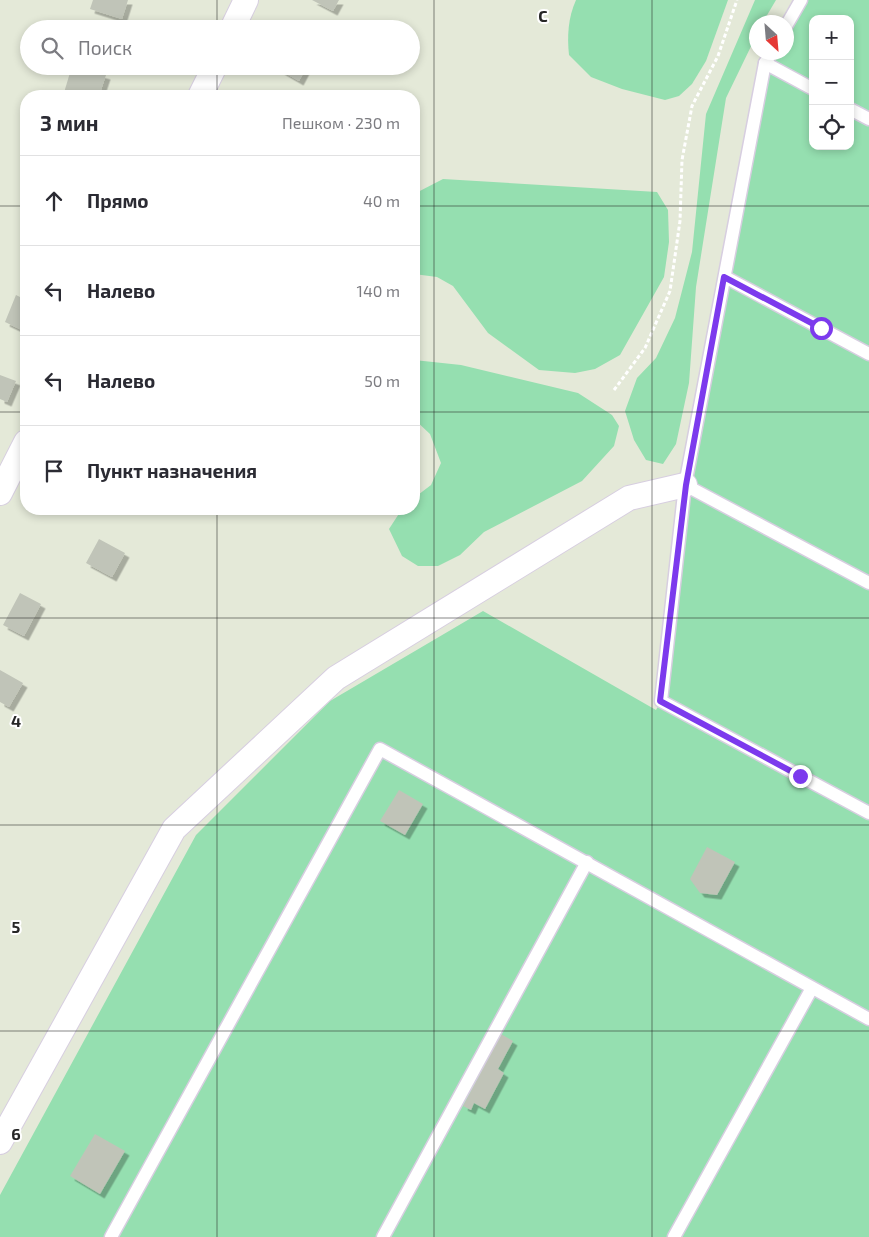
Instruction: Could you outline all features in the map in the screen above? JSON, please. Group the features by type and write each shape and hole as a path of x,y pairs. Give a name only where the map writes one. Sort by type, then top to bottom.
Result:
{"street":[{"path":"236,20 246,0"},
{"path":"203,90 210,75"},
{"path":"0,493 20,454"},
{"path":"0,1142 174,829 336,678 629,498 686,485"}],"lane":[{"path":"792,15 801,0"},
{"path":"768,60 724,277 686,485 660,701 869,813"},
{"path":"771,60 809,86"},
{"path":"854,111 869,120"},
{"path":"724,277 869,354"},
{"path":"686,485 869,582"},
{"path":"111,1237 380,749 587,862 869,1020"},
{"path":"383,1237 587,862"},
{"path":"674,1237 812,988"}],"path":[{"path":"614,390 645,348 670,291 680,221 682,160 692,106 718,56 737,0"}],"green space":[{"path":"576,0 728,0 706,61 692,84 679,96 665,100 622,89 591,77 569,55 569,27"},
{"path":"755,0 776,0 767,15 749,15 749,50 726,98 696,287 689,383 676,444 663,464 646,460 634,440 625,411 637,378 656,358 675,318 692,252 706,114"},
{"path":"801,0 869,0 869,1237 0,1237 0,1195 196,835 330,701 483,611 656,710 661,701 685,485 771,60 794,60 793,15"},
{"path":"443,179 657,192 668,210 669,242 664,277 620,355 595,369 575,373 539,370 488,333 453,286 437,277 420,275 420,191"},
{"path":"420,361 461,365 578,393 612,415 619,426 614,446 582,481 484,532 460,555 438,566 418,566 402,556 389,529 398,515 420,515 420,493 431,485 441,463 430,434 420,425"}],"building":[{"path":"93,0 128,0 122,19 90,9"},
{"path":"312,0 339,0 333,11"},
{"path":"69,75 106,75 101,90 65,90"},
{"path":"289,75 302,75 299,81"},
{"path":"16,295 20,297 20,329 5,322"},
{"path":"0,375 16,381 7,402 0,399"},
{"path":"99,539 125,553 112,577 86,563"},
{"path":"20,593 41,604 24,636 3,625"},
{"path":"0,670 23,683 9,707 0,702"},
{"path":"399,790 423,804 405,835 380,821"},
{"path":"707,847 735,862 717,895 700,893 690,879"},
{"path":"501,1034 513,1041 498,1069 504,1073 485,1109 474,1103 471,1110 463,1106"},
{"path":"95,1134 125,1151 100,1194 70,1176"}],"route":[{"path":"800,776 660,701 686,485 724,277 821,328"}]}
